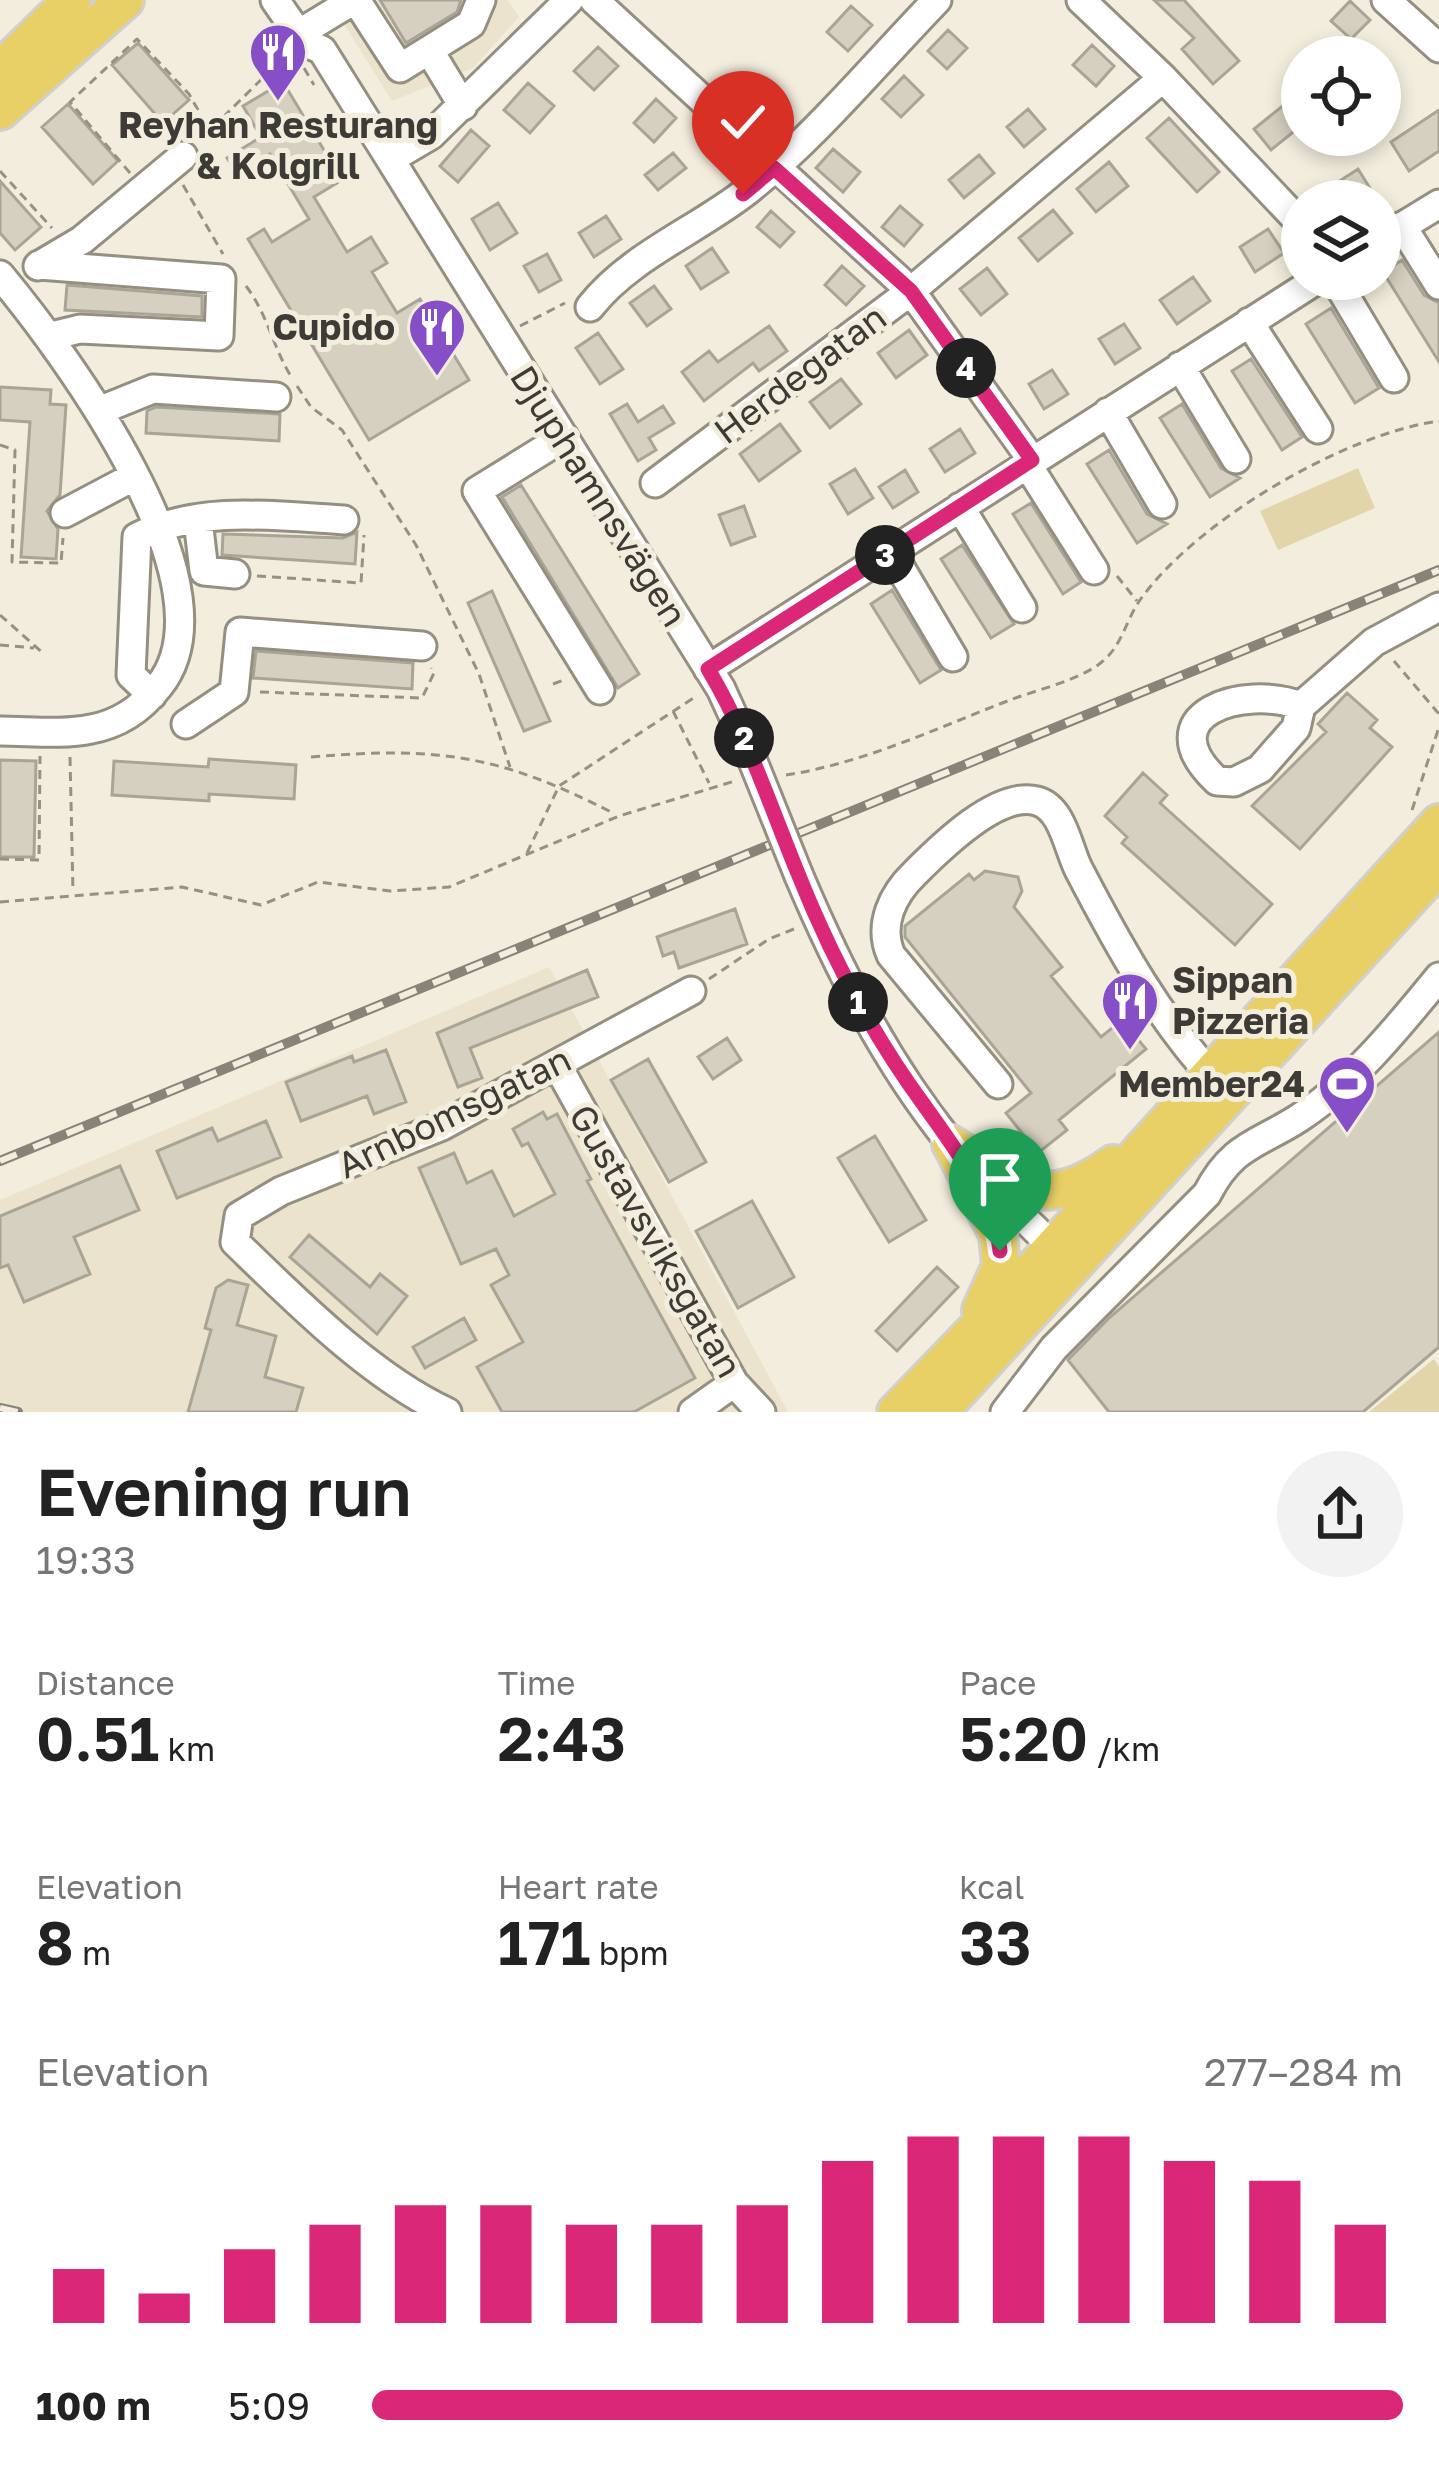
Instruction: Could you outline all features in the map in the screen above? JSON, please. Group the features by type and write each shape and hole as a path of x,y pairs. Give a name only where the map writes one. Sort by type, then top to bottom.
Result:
{"main road":[{"path":"0,70 102,5"},
{"path":"0,111 102,5"},
{"path":"951,1144 1006,1180 1045,1193 1082,1186 1220,1085 1318,952 1425,821"},
{"path":"1318,952 1374,915 1439,850"},
{"path":"938,1412 948,1386 1053,1266 1220,1085 1439,866"},
{"path":"896,1412 970,1333 1063,1257 1152,1136"},
{"path":"951,1144 998,1234 1000,1251 1001,1265 970,1333"}],"street":[{"name":"Djuphamnsvägen","path":"275,0 307,31 392,158 708,669 746,744 840,972 907,1082 951,1144 1063,1257"},
{"path":"307,31 355,0 400,68 471,24 481,0"},
{"path":"392,158 431,135 569,0"},
{"path":"594,0 911,291 1029,462 1094,570"},
{"path":"590,307 608,284 774,168 937,0"},
{"path":"1081,0 1163,78 1281,203"},
{"path":"1386,0 1439,49"},
{"path":"429,50 463,106"},
{"name":"Herdegatan","path":"655,483 911,291 1163,78"},
{"path":"0,731 70,731 118,720 152,695 175,657 178,603 157,527 134,476 100,410 51,336 4,289 70,247 177,161"},
{"path":"1401,227 1439,203"},
{"path":"1401,244 1439,285"},
{"path":"39,265 220,279 219,336 80,329 51,336"},
{"path":"708,669 1284,300"},
{"path":"1348,300 1394,378"},
{"path":"1249,322 1318,429"},
{"path":"1180,366 1236,459"},
{"path":"100,410 153,389 276,397"},
{"path":"1108,412 1162,504"},
{"path":"564,437 477,491 600,690"},
{"path":"65,513 134,476"},
{"path":"960,507 1022,608"},
{"path":"152,695 131,675 137,538 157,527 232,514 344,520"},
{"path":"198,520 203,571 235,574"},
{"path":"891,552 953,657"},
{"path":"1300,706 1374,642 1439,607"},
{"path":"187,724 235,692 239,632 422,646"},
{"path":"998,1084 891,955 884,939 886,921 901,887 946,843 994,811 1033,799 1047,805 1058,818 1076,865 1157,1013 1220,1085"},
{"path":"1005,1412 1054,1348 1207,1194 1222,1165 1255,1139 1299,1118 1381,1047 1439,977"},
{"name":"Arnbomsgatan","path":"447,1412 382,1371 235,1242 239,1216 253,1204 442,1126 691,992"},
{"name":"Gustavsviksgatan","path":"557,1065 734,1383 761,1412"},
{"path":"693,1412 734,1383"}],"path":[{"path":"177,161 307,31"},
{"path":"144,188 70,102 137,39 189,94 206,124 177,161"},
{"path":"177,161 231,265"},
{"path":"0,171 70,247"},
{"path":"243,281 266,313 279,357 310,407 342,430 416,545 479,674 510,767"},
{"path":"516,328 565,303 590,307"},
{"path":"770,777 852,760 1093,669 1124,637 1138,602 1222,519 1354,446 1399,427 1439,421"},
{"path":"0,445 15,449 12,562 61,563 65,513"},
{"path":"235,574 362,583 364,533 344,520"},
{"path":"0,615 43,653"},
{"path":"1374,642 1439,714"},
{"path":"0,645 36,648"},
{"path":"235,692 422,698 434,673 422,646"},
{"path":"527,855 559,786 697,696"},
{"path":"672,710 710,786"},
{"path":"1425,821 1439,727"},
{"path":"70,731 74,893"},
{"path":"311,758 393,750 492,761 559,786 619,816"},
{"path":"0,859 39,860 40,754"},
{"path":"0,902 182,887 261,905 318,882 389,891 449,887 619,816 710,786 750,779"},
{"path":"691,992 769,939 801,926"}],"shaded area":[{"path":"329,0 508,0 519,17 473,68 392,101"},
{"path":"1358,468 1375,508 1278,550 1260,511"},
{"path":"549,967 788,1412 0,1412 0,1200"},
{"path":"1434,1359 1439,1367 1439,1412 1369,1412"}],"building":[{"path":"380,0 461,0 457,12 406,43"},
{"path":"1154,0 1184,0 1239,61 1213,84 1182,49 1194,38"},
{"path":"1350,1 1370,20 1354,36 1331,21"},
{"path":"851,6 872,25 848,51 827,32"},
{"path":"948,30 967,48 947,69 928,51"},
{"path":"138,43 189,100 163,123 112,65"},
{"path":"1092,45 1114,66 1096,86 1073,65"},
{"path":"598,47 618,66 594,90 574,71"},
{"path":"757,76 776,95 759,113 739,94"},
{"path":"904,76 923,95 901,117 882,99"},
{"path":"283,82 342,180 314,197 347,252 371,237 387,263 372,272 397,313 420,299 469,380 369,440 248,239 264,229 272,242 309,219 270,154 237,174 227,158 261,137 243,106"},
{"path":"528,83 554,106 530,133 504,110"},
{"path":"656,99 676,118 654,142 634,123"},
{"path":"68,104 118,161 93,184 42,127"},
{"path":"1281,107 1281,142 1271,150 1254,129"},
{"path":"1028,109 1045,129 1024,147 1007,127"},
{"path":"1439,110 1439,151 1409,171 1400,156 1401,135"},
{"path":"1169,118 1219,172 1197,192 1147,138"},
{"path":"471,130 489,146 458,182 440,166"},
{"path":"833,149 860,172 843,192 816,168"},
{"path":"673,153 686,168 658,190 645,175"},
{"path":"979,155 994,173 964,198 949,180"},
{"path":"1109,162 1128,186 1096,212 1077,189"},
{"path":"1358,169 1365,180 1341,180"},
{"path":"0,181 41,227 15,250 0,233"},
{"path":"498,203 517,233 490,250 472,219"},
{"path":"900,206 922,225 904,246 882,227"},
{"path":"1053,210 1072,233 1038,261 1019,238"},
{"path":"771,211 794,232 780,247 757,227"},
{"path":"606,216 621,239 594,257 579,233"},
{"path":"1268,229 1281,255 1255,272 1240,247"},
{"path":"712,248 728,272 701,289 686,266"},
{"path":"547,254 561,280 539,292 524,266"},
{"path":"1401,261 1424,295 1439,303 1439,362 1400,300"},
{"path":"842,266 864,286 846,305 825,285"},
{"path":"987,268 1007,294 981,315 960,289"},
{"path":"1193,277 1210,301 1177,324 1160,300"},
{"path":"67,285 202,296 202,317 65,310"},
{"path":"654,286 671,309 647,326 630,303"},
{"path":"1331,308 1379,388 1355,403 1306,324"},
{"path":"1124,324 1140,348 1115,364 1099,339"},
{"path":"769,326 787,351 759,371 753,363 704,401 682,372 709,351 718,362"},
{"path":"909,330 927,355 896,378 878,353"},
{"path":"598,333 623,369 600,384 576,348"},
{"path":"1251,359 1302,437 1282,450 1232,371"},
{"path":"1052,370 1068,394 1044,409 1029,384"},
{"path":"841,379 861,404 830,428 810,402"},
{"path":"0,387 51,390 50,404 66,405 60,495 47,511 58,529 56,559 21,557 30,422 0,420"},
{"path":"627,404 638,422 663,406 674,423 649,438 656,450 638,461 610,414"},
{"path":"1182,404 1221,468 1240,478 1210,497 1160,418"},
{"path":"156,407 280,414 279,441 146,433 147,411"},
{"path":"780,424 800,451 759,481 740,454"},
{"path":"960,429 975,453 945,472 930,449"},
{"path":"1109,450 1147,514 1167,524 1137,543 1087,464"},
{"path":"855,469 873,498 848,514 830,484"},
{"path":"905,470 918,492 893,508 879,487"},
{"path":"521,485 639,674 618,688 502,497"},
{"path":"1031,503 1081,582 1063,594 1013,514"},
{"path":"744,506 755,536 731,545 719,515"},
{"path":"357,532 355,564 222,555 223,534 343,538"},
{"path":"962,545 1014,624 991,638 941,559"},
{"path":"892,590 941,670 920,683 871,604"},
{"path":"492,591 550,721 524,731 468,603"},
{"path":"256,651 413,663 412,689 253,678"},
{"path":"1347,693 1377,720 1370,728 1392,747 1300,849 1252,806 1326,732 1318,724"},
{"path":"209,759 296,765 294,799 209,794 209,801 112,795 114,761 208,767"},
{"path":"0,760 36,761 34,857 0,857"},
{"path":"1143,773 1167,795 1160,803 1272,904 1235,945 1122,843 1127,837 1105,816"},
{"path":"985,871 1018,877 1022,891 1014,907 1062,967 1051,976 1101,1037 1122,1020 1146,1049 1059,1120 1067,1130 1038,1153 1006,1113 1031,1093 905,937 905,926 969,874 974,880"},
{"path":"735,909 747,944 679,968 674,952 663,956 657,937"},
{"path":"587,970 598,997 470,1048 482,1078 458,1087 437,1033"},
{"path":"1439,1032 1439,1347 1363,1412 1109,1412 1068,1360 1109,1318"},
{"path":"727,1038 741,1060 713,1079 698,1057"},
{"path":"386,1050 406,1102 374,1114 367,1096 301,1121 286,1082 352,1056 354,1062"},
{"path":"648,1059 706,1162 669,1182 611,1080"},
{"path":"543,1112 547,1119 557,1114 591,1179 587,1181 695,1378 634,1412 502,1412 477,1367 523,1342 491,1285 509,1275 496,1249 461,1264 419,1168 454,1153 467,1183 492,1171 514,1216 555,1194 528,1143 522,1146 513,1129"},
{"path":"266,1121 281,1157 177,1198 157,1151 212,1128 218,1141"},
{"path":"875,1136 926,1220 889,1242 838,1158"},
{"path":"120,1166 139,1210 74,1237 90,1274 24,1302 8,1265 0,1268 0,1216"},
{"path":"752,1201 794,1277 738,1308 696,1231"},
{"path":"309,1235 370,1287 380,1274 407,1296 377,1334 290,1257"},
{"path":"937,1267 958,1287 897,1351 876,1331"},
{"path":"228,1280 248,1285 237,1325 276,1336 265,1377 303,1388 296,1412 188,1412 211,1330 205,1328 216,1288"},
{"path":"464,1318 476,1340 425,1368 413,1347"}],"railway":[{"path":"0,1161 1439,570"},
{"path":"0,1408 18,1412"}],"place":[{"name":"Reyhan Resturang & Kolgrill","path":"278,103"},
{"name":"Cupido","path":"437,378"},
{"name":"Sippan Pizzeria","path":"1130,1052"},
{"name":"Member24","path":"1347,1135"}],"route":[{"path":"743,194 774,168 911,291 1032,460 708,669 746,744 840,972 951,1144 998,1234 1000,1251"}]}
